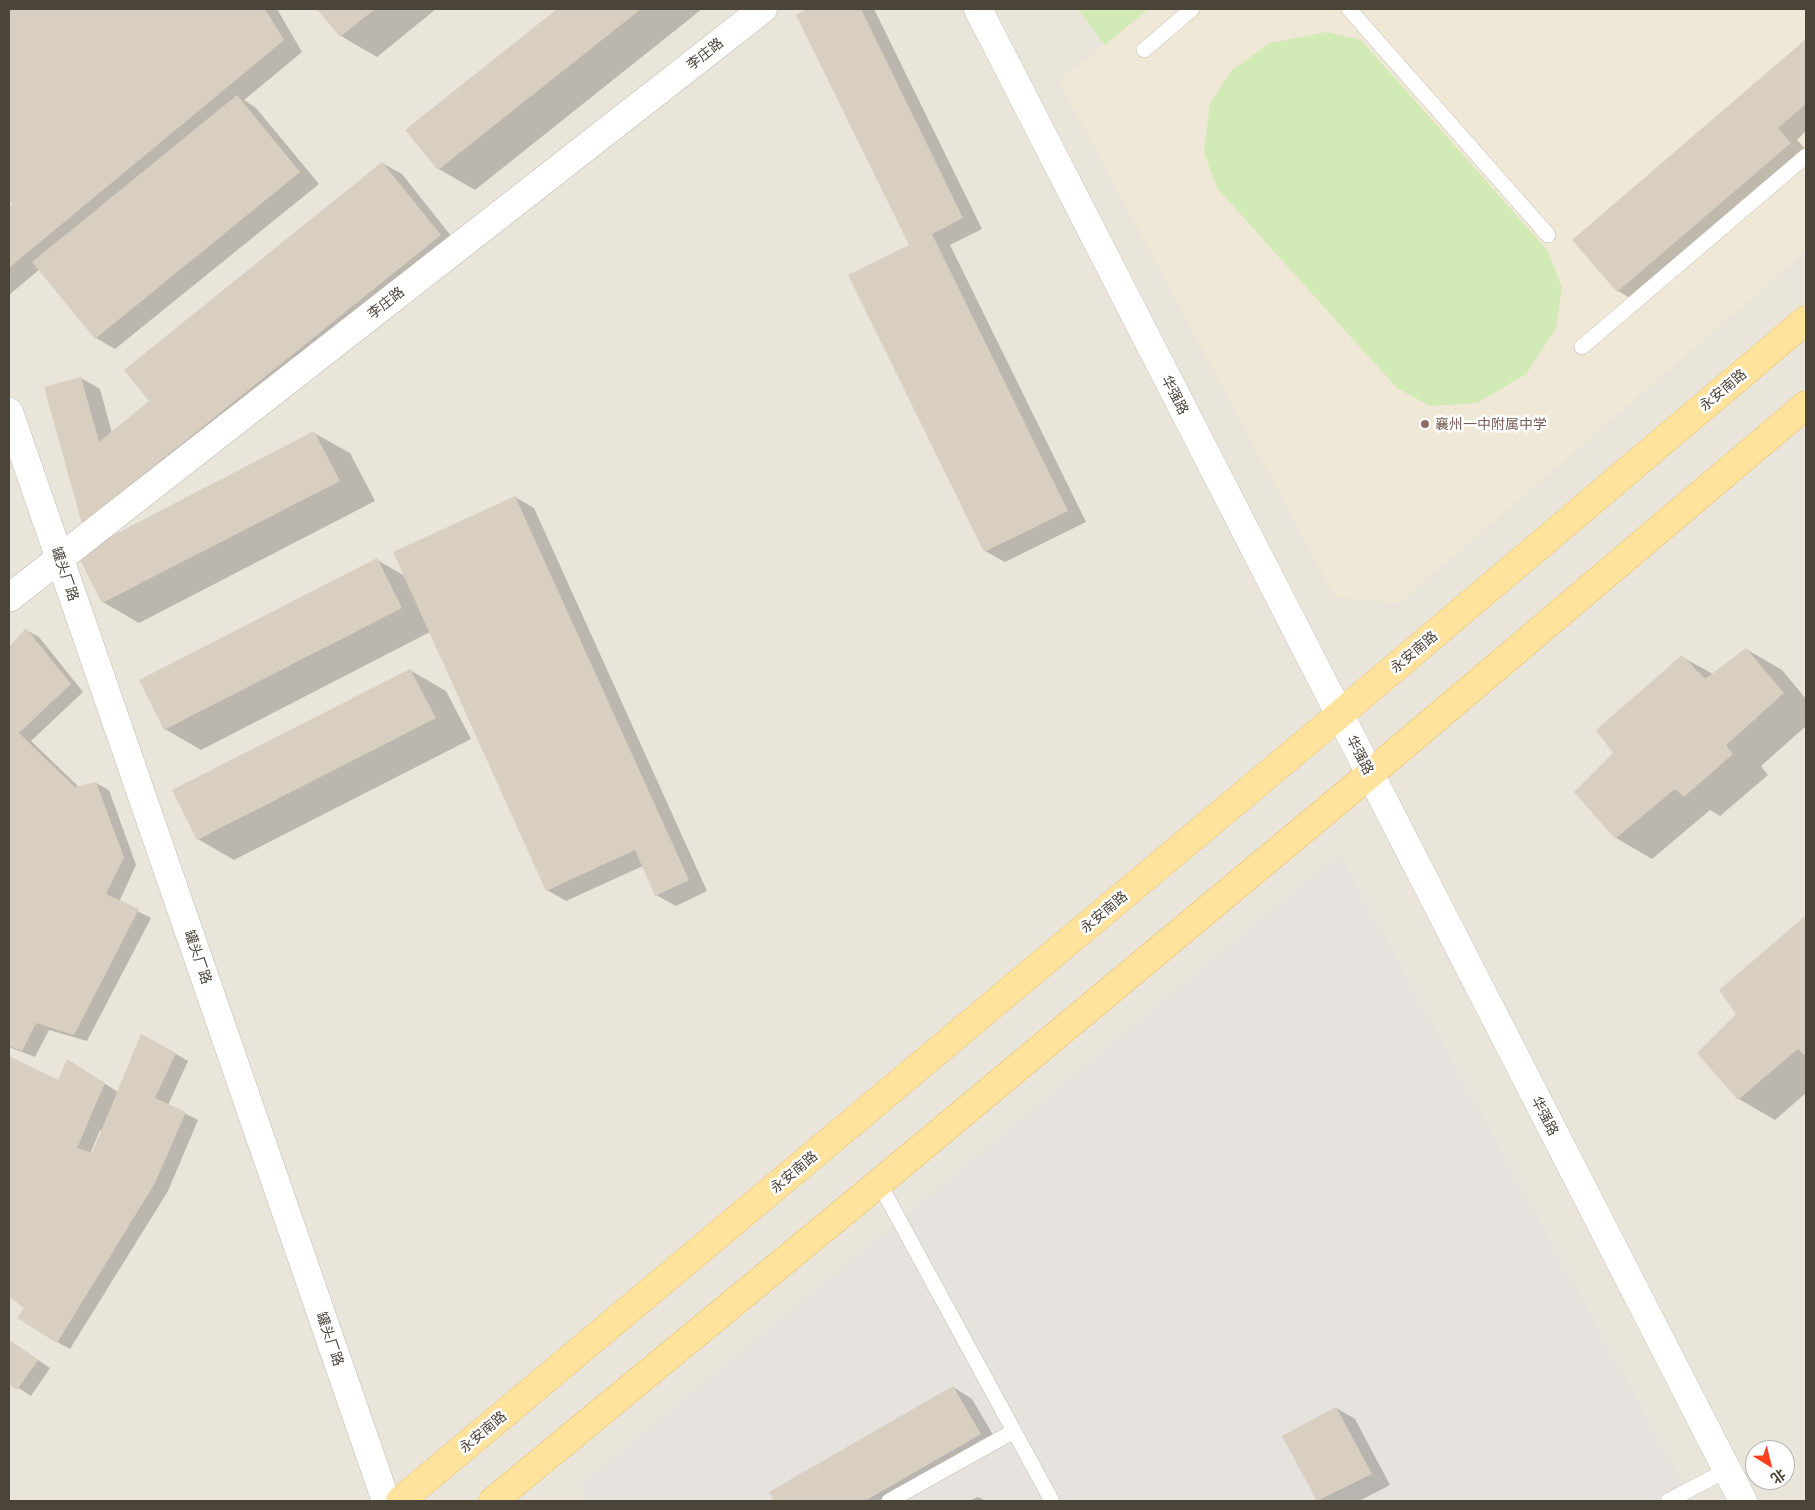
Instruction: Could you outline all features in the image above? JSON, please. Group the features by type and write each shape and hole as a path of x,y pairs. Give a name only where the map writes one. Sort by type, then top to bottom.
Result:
{"main road":[{"name":"永安南路","path":"400,1501 1339,715 1806,320"},
{"path":"493,1501 1369,775 1806,405"}],"street":[{"name":"李庄路","path":"9,598 763,9"},
{"name":"华强路","path":"978,9 1369,775 1743,1501"},
{"name":"罐头厂路","path":"9,412 386,1501"}],"lane":[{"path":"1144,50 1192,9"},
{"path":"1349,9 1548,235"},
{"path":"1582,348 1806,156"},
{"path":"879,1183 1052,1501"},
{"path":"889,1501 1014,1431"},
{"path":"1668,1501 1727,1470"}],"shaded area":[{"path":"9,9 1806,9 1806,1501 9,1501"},
{"name":"襄州一中附属中学","path":"1148,9 1806,9 1806,251 1399,603 1335,597 1059,81"},
{"path":"1340,854 1693,1501 587,1501 580,1485"}],"green space":[{"path":"1078,9 1148,9 1105,45"},
{"path":"1326,32 1361,40 1548,251 1562,288 1556,328 1526,374 1477,403 1430,406 1397,388 1217,188 1204,152 1210,104 1232,70 1270,43"}],"building":[{"path":"9,9 265,9 284,40 9,268 9,208 12,205 9,200"},
{"path":"317,9 375,9 340,37"},
{"path":"557,9 641,9 438,170 405,130"},
{"path":"807,9 861,9 963,218 932,234 1068,511 984,552 848,275 909,245 796,15"},
{"path":"1806,39 1806,104 1778,128 1791,143 1617,292 1572,240"},
{"path":"237,95 300,172 95,339 32,262"},
{"path":"382,162 441,235 82,524 44,387 81,377 99,442 149,401 124,370"},
{"path":"314,431 340,481 102,603 77,554"},
{"path":"515,496 689,880 655,896 635,850 546,891 393,552"},
{"path":"377,558 402,608 164,730 139,680"},
{"path":"26,628 71,684 19,733 75,787 96,782 124,857 106,894 139,909 74,1035 36,1023 22,1051 9,1046 9,647"},
{"path":"1746,648 1784,693 1726,745 1733,754 1684,797 1675,789 1615,839 1574,792 1613,753 1596,730 1682,655 1705,679"},
{"path":"410,669 436,718 197,840 172,790"},
{"path":"1805,916 1806,1057 1798,1049 1738,1100 1697,1053 1736,1014 1719,990"},
{"path":"141,1034 176,1053 155,1098 186,1112 155,1183 57,1343 17,1318 24,1308 9,1297 9,1056 58,1080 67,1059 105,1083 77,1148 92,1153"},
{"path":"9,1340 38,1360 17,1390 9,1384"},
{"path":"953,1386 981,1434 865,1501 774,1501 769,1492"},
{"path":"1336,1407 1372,1474 1317,1501 1282,1436"}],"place":[{"name":"襄州一中附属中学","path":"1425,424"}]}
